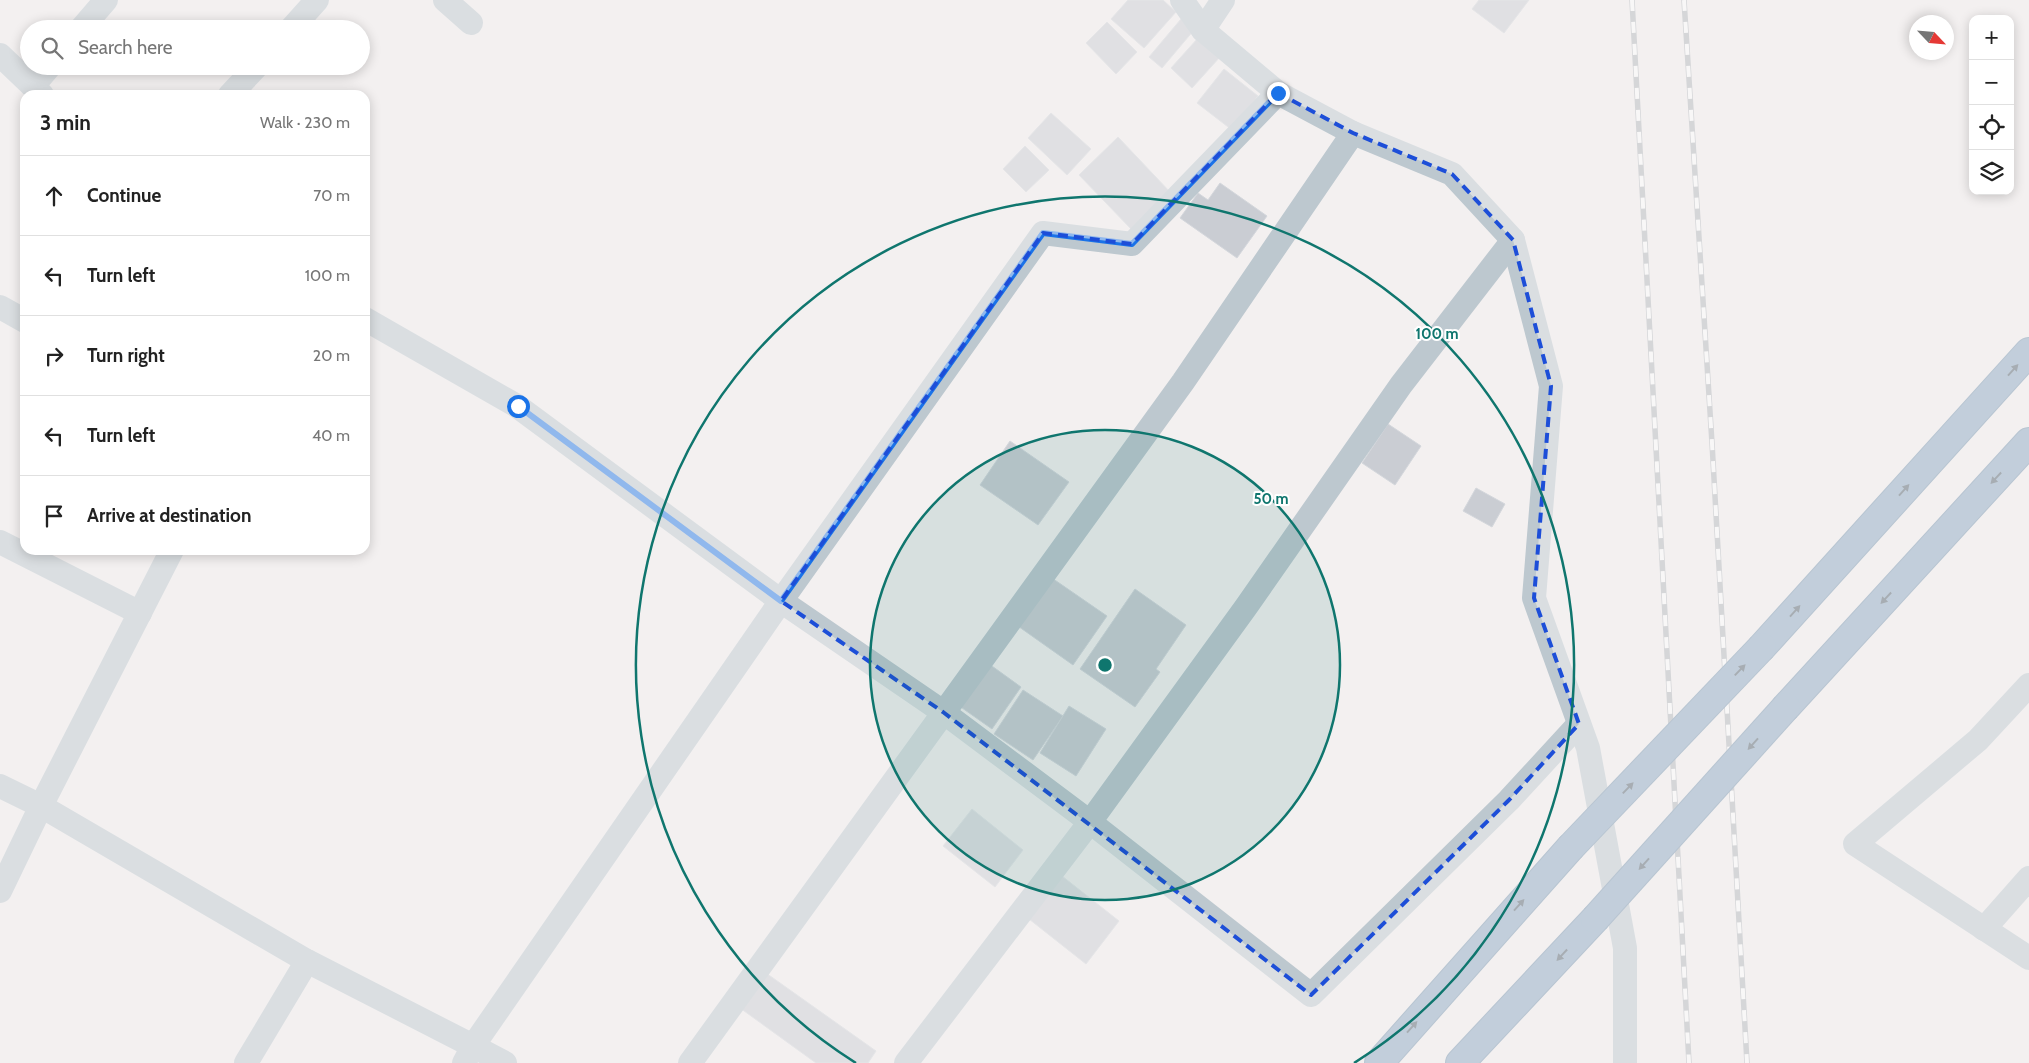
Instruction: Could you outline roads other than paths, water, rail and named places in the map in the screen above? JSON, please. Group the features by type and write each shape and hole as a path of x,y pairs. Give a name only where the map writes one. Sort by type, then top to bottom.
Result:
{"highway":[{"path":"1379,1063 1570,848 1762,647 2029,352"},
{"path":"1460,1063 1595,919 2029,442"}],"street":[{"path":"89,20 106,0"},
{"path":"299,20 317,0"},
{"path":"445,0 471,23"},
{"path":"1182,0 1203,30 1278,93 1353,132 1452,174 1513,240 1551,386 1534,598 1588,748 1625,948 1625,1063"},
{"path":"1203,30 1223,0"},
{"path":"0,55 20,74"},
{"path":"21,75 37,90"},
{"path":"38,90 46,75"},
{"path":"235,90 249,75"},
{"path":"469,1054 781,601 1043,233 1132,244 1278,93"},
{"path":"690,1063 1183,382 1353,132"},
{"path":"906,1063 1090,822 1246,606 1401,385 1513,240"},
{"path":"0,307 20,318"},
{"path":"370,322 518,406 781,601 943,712 1090,822 1310,995 1509,800 1579,724"},
{"path":"0,542 20,552"},
{"path":"26,555 140,613"},
{"path":"0,891 41,806 169,555"},
{"path":"2029,685 1978,740 1855,844 2029,958"},
{"path":"0,786 41,806 469,1054 505,1063"},
{"path":"1984,929 2029,878"},
{"path":"246,1063 307,961"}],"railway":[{"path":"1632,0 1689,1063"},
{"path":"1684,0 1712,443 1747,1063"}]}
